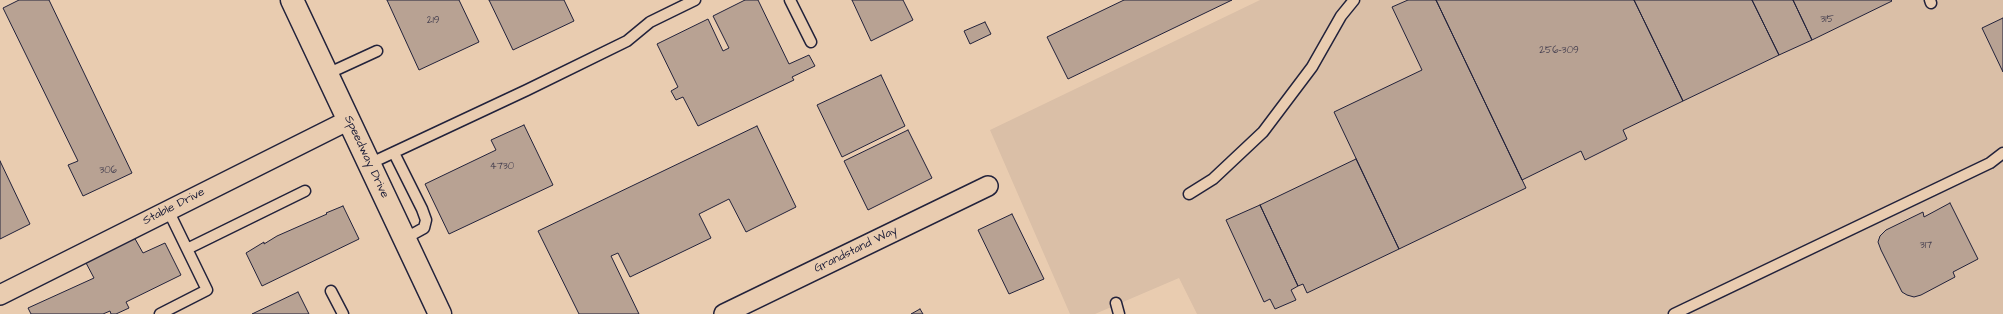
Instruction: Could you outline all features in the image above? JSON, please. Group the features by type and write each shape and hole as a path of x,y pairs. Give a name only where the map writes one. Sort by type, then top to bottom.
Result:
{"main road":[{"name":"Speedway Drive","path":"292,0 440,314"}],"street":[{"name":"Stable Drive","path":"0,295 349,120"},
{"name":"Grandstand Way","path":"724,314 988,186"}],"lane":[{"path":"369,164 627,41 650,22 695,0"},
{"path":"790,0 811,42"},
{"path":"1189,194 1213,179 1263,132 1312,67 1341,16 1354,0"},
{"path":"326,74 377,51"},
{"path":"394,153 426,220 424,228 404,239"},
{"path":"1674,314 1990,163 2003,153"},
{"path":"187,249 305,190"},
{"path":"160,314 207,290 168,210"},
{"path":"331,291 343,314"},
{"path":"1116,303 1120,314"}],"shaded area":[{"path":"1260,0 2003,0 2003,314 1197,314 1179,278 1095,314 1070,314 990,130"}],"building":[{"path":"19,0 49,0 132,173 83,196 68,165 78,161 3,8"},
{"path":"387,0 459,0 479,42 419,70"},
{"path":"489,0 564,0 574,21 513,50"},
{"path":"745,0 758,0 789,64 809,55 815,66 792,77 794,80 698,126 683,97 676,100 671,91 678,87 657,44 708,19 723,51 729,48 713,16"},
{"path":"852,0 903,0 913,20 871,41"},
{"path":"1124,0 1232,0 1068,79 1047,37"},
{"path":"1408,0 1436,0 1526,188 1399,249 1334,112 1422,70 1392,7"},
{"path":"1436,0 1634,0 1683,101 1623,130 1627,139 1585,160 1581,151 1522,180"},
{"path":"1634,0 1752,0 1779,55 1683,101"},
{"path":"1752,0 1793,0 1812,40 1779,55"},
{"path":"1793,0 1891,0 1892,1 1812,40"},
{"path":"2003,18 2003,72 1982,28"},
{"path":"985,22 991,34 970,44 964,31"},
{"path":"881,75 905,126 842,157 817,105"},
{"path":"524,125 553,185 449,234 425,184 496,150 491,140"},
{"path":"757,126 796,207 746,232 729,199 699,214 711,238 630,277 618,253 611,256 639,314 579,314 538,231"},
{"path":"908,130 932,178 868,210 844,161"},
{"path":"1356,159 1399,249 1307,293 1303,284 1298,286 1260,205"},
{"path":"0,161 30,224 0,239"},
{"path":"1950,203 1978,259 1953,272 1955,277 1921,295 1914,297 1907,295 1902,292 1881,250 1878,242 1880,236 1886,230 1923,212 1924,217"},
{"path":"1260,205 1298,286 1291,290 1296,300 1275,309 1270,299 1264,302 1226,220"},
{"path":"343,206 359,239 262,286 246,253 264,242 264,244 277,236"},
{"path":"1012,214 1044,279 1009,294 978,230"},
{"path":"134,237 143,253 165,243 181,275 126,302 129,308 116,314 111,314 110,311 103,314 31,314 28,308 94,278 85,261"},
{"path":"298,292 309,314 252,314"},
{"path":"920,309 923,314 911,314"}]}
